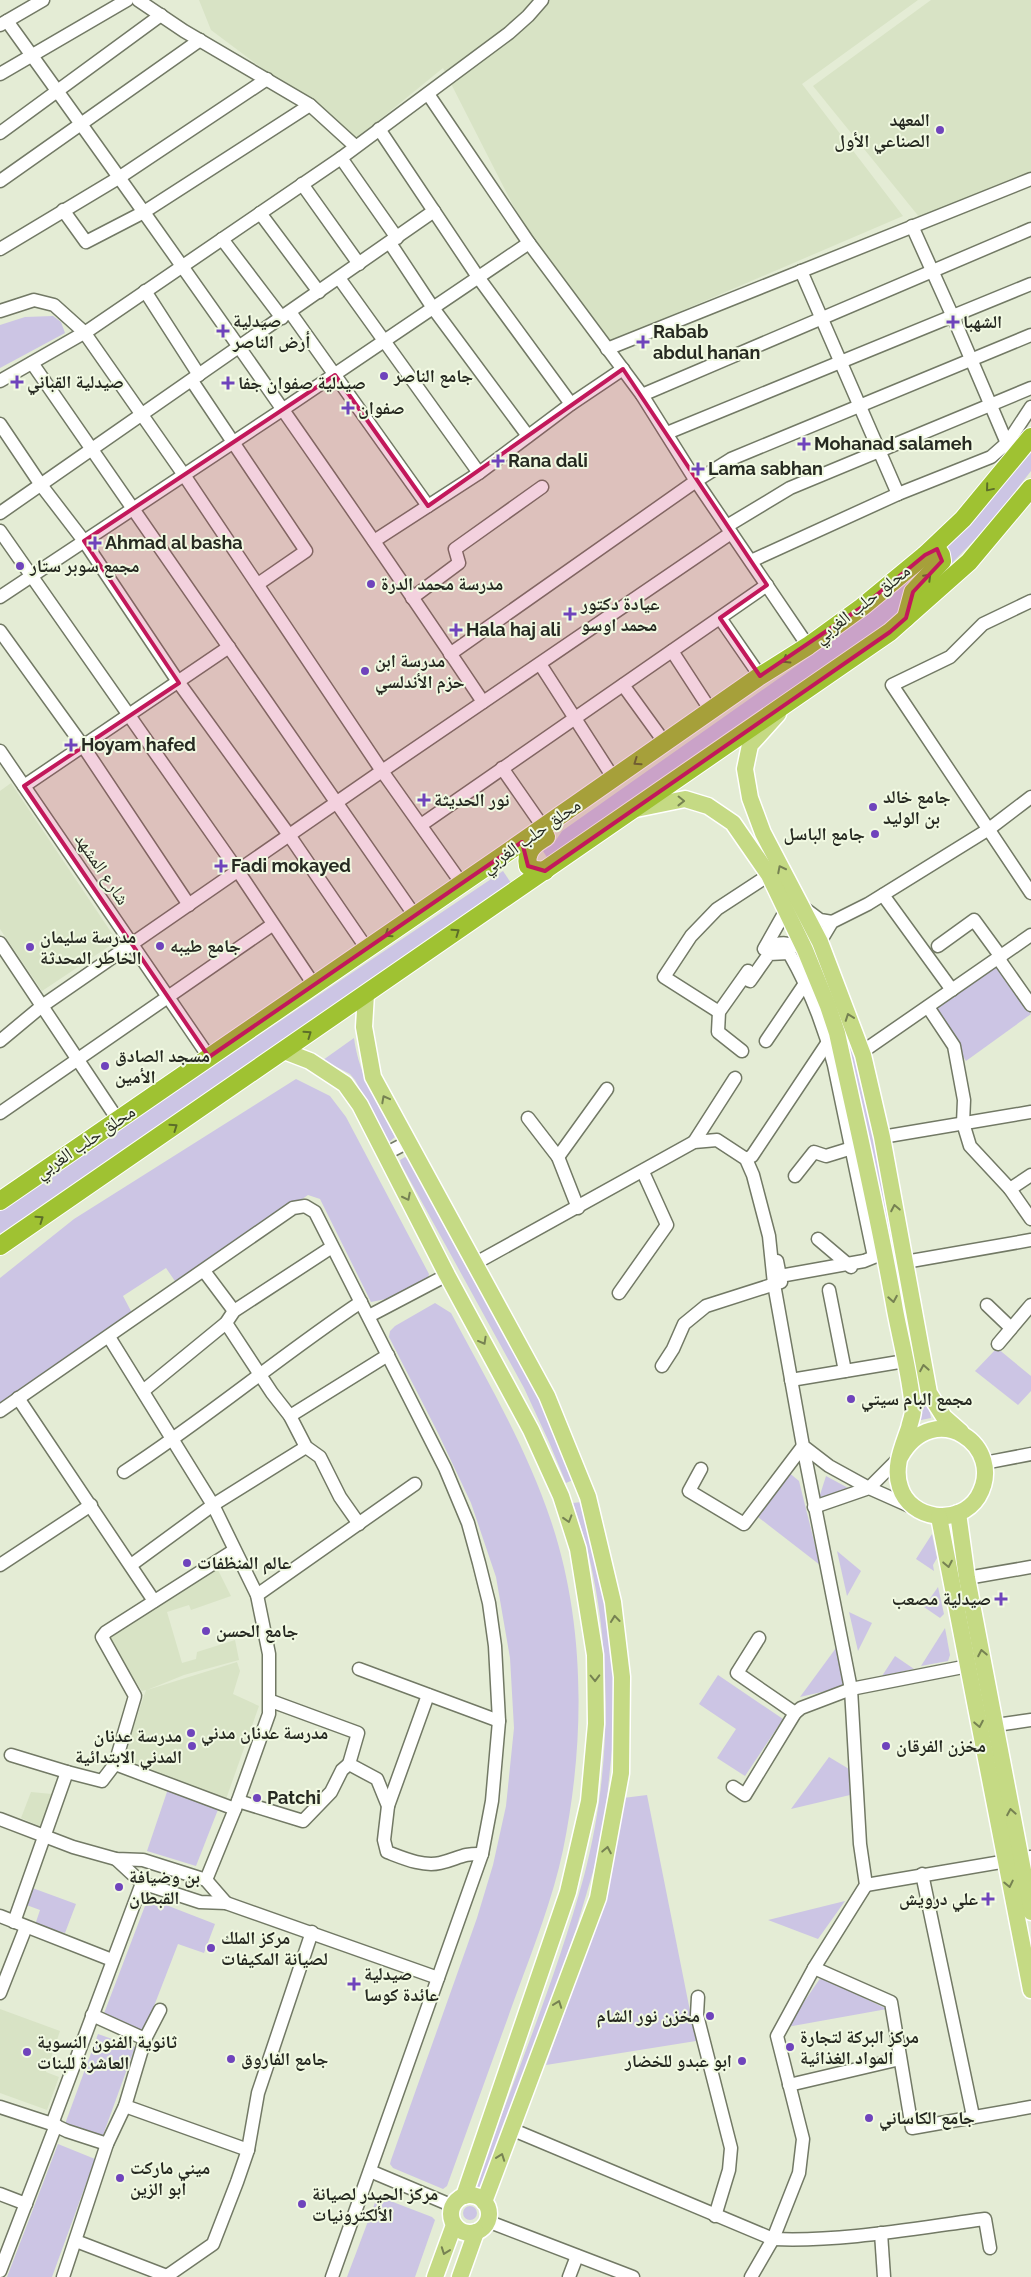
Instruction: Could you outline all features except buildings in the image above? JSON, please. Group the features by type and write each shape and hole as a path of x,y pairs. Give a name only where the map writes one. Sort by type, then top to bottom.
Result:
{"highway":[{"name":"محلق حلب الغربي","path":"0,1201 862,607 924,555 963,519 1031,437"},
{"name":"محلق حلب الغربي","path":"0,1246 890,632 969,562 1031,488"},
{"path":"906,618 912,592 942,561 942,555 937,549 924,555"},
{"path":"545,871 535,870 528,866 527,859 533,844 546,837 556,828 573,806"}],"main road":[{"path":"634,809 682,799 708,806 733,823 769,875 793,907 820,942 862,1052 882,1137 928,1393 944,1417 977,1448 984,1463 985,1475 980,1492 968,1507 958,1513 939,1517 918,1510 907,1500 900,1487 897,1472 914,1412 887,1264 837,1033 805,950 793,907 750,798 744,769 750,745 788,704"},
{"path":"366,994 364,1027 373,1077 547,1396 584,1487 614,1602 622,1677 622,1773 598,1898 484,2202"},
{"path":"284,1051 310,1061 344,1084 360,1105 447,1275 531,1430 561,1496 578,1549 595,1655 596,1724 589,1801 568,1892 451,2218 454,2225 463,2232 482,2226"},
{"path":"900,1457 906,1446 916,1436 928,1430 941,1428 955,1431 966,1437"},
{"path":"561,1496 584,1487"},
{"path":"958,1513 967,1578 996,1725 1018,1859 1031,1990"},
{"path":"939,1517 968,1666 1030,1906"},
{"path":"458,2201 473,2196 484,2202 489,2213 460,2277"},
{"path":"435,2277 454,2225"}],"street":[{"path":"43,0 3,23 32,56 120,177 374,541 483,702"},
{"path":"0,74 127,0"},
{"path":"138,0 200,40 310,104 356,146"},
{"path":"0,381 84,332 341,158 509,33 542,0"},
{"path":"0,133 161,16"},
{"path":"0,181 200,40"},
{"path":"0,249 120,177 267,79"},
{"path":"428,94 529,242 642,394 696,481 808,646"},
{"path":"63,210 86,242 144,212 310,104"},
{"path":"378,129 478,277 571,404"},
{"path":"341,158 433,308 528,436"},
{"path":"607,349 1031,179"},
{"path":"302,184 359,264"},
{"path":"1,511 196,378 434,211"},
{"path":"260,213 319,292"},
{"path":"912,226 1008,442 1012,461"},
{"path":"642,394 1031,229"},
{"path":"222,239 335,375 428,506"},
{"path":"0,597 335,375 529,242"},
{"path":"801,271 861,405 898,494"},
{"path":"339,278 479,473"},
{"path":"667,433 1031,284"},
{"path":"145,291 233,443 306,551 258,584"},
{"path":"0,311 34,300 54,305 84,332 258,584 382,771 462,884"},
{"path":"450,654 696,481 731,459 1031,335"},
{"path":"32,362 414,916"},
{"path":"374,541 479,473 571,404 623,369"},
{"path":"0,1040 42,1006 540,664 790,488 1031,388"},
{"path":"752,561 898,494 991,457 1008,442 1031,407"},
{"path":"0,424 41,485 84,541 179,683 289,836 367,949"},
{"path":"412,598 459,563 455,550 542,487"},
{"path":"0,531 238,871 272,925 314,985"},
{"path":"420,825 767,586"},
{"path":"1031,601 983,624 950,657 892,685 989,829 1026,874 1031,893"},
{"path":"720,618 760,676"},
{"path":"0,631 83,746 189,905"},
{"path":"24,786 230,647"},
{"path":"672,651 711,711"},
{"path":"540,664 614,778"},
{"path":"623,685 665,743"},
{"name":"شارع المشهد","path":"0,751 209,1057"},
{"path":"502,768 543,827"},
{"path":"765,948 777,943 790,943 805,950 820,942 832,922 883,895 989,829 1031,797"},
{"path":"719,1012 664,977 691,936 718,909 769,875"},
{"path":"883,895 952,990"},
{"path":"742,1051 718,1032 719,1012 793,907 820,920 832,922"},
{"path":"938,946 974,920 1031,1005"},
{"path":"0,1113 272,925"},
{"path":"862,1052 1031,936"},
{"path":"0,943 118,1120"},
{"path":"662,1366 674,1349 684,1324 706,1306 774,1284 851,1267 874,1257 828,1042 806,982 789,953 769,954 750,981 744,978"},
{"path":"766,1041 806,982"},
{"path":"928,1007 954,1046 964,1100 964,1123 970,1146 1010,1189 1031,1219"},
{"path":"746,1159 752,1156 828,1042"},
{"path":"694,1142 735,1078"},
{"path":"558,1158 607,1089"},
{"path":"882,1137 1031,1112"},
{"path":"528,1118 558,1158 578,1208"},
{"path":"474,1264 643,1172 694,1142 717,1140 746,1159 753,1175 765,1223 774,1284 814,1507 851,1689 860,1844 866,1885 814,1968 777,2036 804,2139 799,2174 772,2239 751,2277"},
{"path":"385,1154 408,1142"},
{"path":"796,1176 814,1152 826,1156 852,1148"},
{"path":"619,1293 667,1225 643,1172"},
{"path":"1010,1189 1031,1175"},
{"path":"0,1411 297,1207 309,1207 315,1212 369,1316 445,1468 468,1523 489,1603 498,1680 499,1721 492,1801 482,1854 332,2277"},
{"path":"765,1223 773,1232 780,1276 887,1264"},
{"path":"818,1239 851,1267"},
{"path":"905,1262 1031,1240"},
{"path":"143,1391 226,1323 234,1311 332,1247"},
{"path":"204,1271 234,1311"},
{"path":"369,1316 447,1275"},
{"path":"829,1290 845,1371"},
{"path":"124,1472 173,1440 304,1340 361,1302"},
{"path":"987,1305 1011,1328"},
{"path":"998,1344 1031,1305"},
{"path":"226,1323 259,1374 290,1416 306,1447 320,1457 340,1497 359,1524"},
{"path":"109,1337 213,1505 257,1595 269,1654 270,1714 206,1880"},
{"path":"290,1416 388,1355"},
{"path":"791,1380 905,1361"},
{"path":"18,1398 154,1601"},
{"path":"701,1469 690,1491 744,1524 777,1477 803,1446"},
{"path":"803,1446 829,1466 869,1488 918,1510"},
{"path":"131,1565 213,1505 306,1447"},
{"path":"984,1463 1031,1454"},
{"path":"814,1507 869,1488 900,1457"},
{"path":"257,1595 415,1484"},
{"path":"0,1565 91,1505"},
{"path":"11,1755 102,1781 115,1764 135,1696 102,1637 106,1632 234,1551"},
{"path":"967,1578 1031,1567"},
{"path":"759,1638 736,1673 795,1713"},
{"path":"733,1787 745,1795 795,1713 801,1708 851,1689 968,1666"},
{"path":"359,1669 499,1721"},
{"path":"428,1695 388,1806 384,1840 387,1852 413,1862 439,1864 467,1853 482,1854"},
{"path":"115,1764 236,1805 302,1821 331,1792 342,1770 349,1764 358,1733 270,1701"},
{"path":"996,1725 1031,1720"},
{"path":"349,1764 377,1779 388,1806"},
{"path":"0,1993 43,1835 67,1772"},
{"path":"0,1819 116,1860 143,1860 206,1880 226,1903"},
{"path":"866,1885 1018,1859"},
{"path":"116,1860 142,1883 200,1902 226,1903 438,1978"},
{"path":"922,1874 973,2116"},
{"path":"0,2270 26,2204 92,2015 142,1883"},
{"path":"0,1916 112,1960"},
{"path":"76,2241 167,2276 213,2244 238,2182 248,2150 258,2093 312,1932"},
{"path":"814,1968 891,2002 912,2128 1031,2107"},
{"path":"698,1997 697,2015 731,2148 729,2170 715,2216"},
{"path":"63,2277 106,2144 125,2106 145,2040 160,2010"},
{"path":"92,2015 145,2040"},
{"path":"789,2085 900,2059"},
{"path":"125,2106 248,2150"},
{"path":"0,2107 106,2144"},
{"path":"511,2130 772,2239 798,2240 881,2233 986,2219 990,2248"},
{"path":"370,2171 458,2201"},
{"path":"0,2194 26,2204"},
{"path":"482,2226 577,2256 633,2277"},
{"path":"881,2233 884,2277"},
{"path":"569,2277 577,2256"}],"highlighted area":[{"path":"623,369 767,585 720,618 760,676 862,607 925,555 937,549 942,561 913,592 906,618 890,632 545,871 528,866 522,842 209,1057 24,786 179,683 84,541 335,375 428,506"}],"shaded area":[{"path":"199,0 918,0 802,84 903,216 609,342 525,229 443,68 356,139 211,30"},
{"name":"المعهد الصناعي الأول","path":"931,0 1031,0 1031,174 920,218 813,86"},
{"path":"53,316 61,322 65,333 0,368 0,325 25,317"},
{"path":"1031,451 1031,471 988,526 923,593 945,548 970,524"},
{"path":"929,563 909,587 898,614 852,649 548,859 543,851 554,843 562,831 812,655"},
{"path":"11,783 117,941 42,991 0,929 0,791"},
{"path":"503,871 511,883 0,1234 0,1210"},
{"path":"819,958 860,1070 931,1418 921,1420 921,1396 855,1076 833,1008 814,961"},
{"path":"996,965 1031,1014 966,1061 932,1011"},
{"path":"354,1038 360,1065 395,1137 389,1142 355,1080 350,1074 323,1060"},
{"path":"296,1079 330,1096 346,1117 429,1274 428,1278 386,1299 371,1302 320,1199 308,1195 177,1284 166,1268 123,1296 132,1313 0,1405 0,1278 74,1219"},
{"path":"405,1157 409,1160 457,1251 538,1395 573,1480 566,1483 524,1388 401,1164 400,1160"},
{"path":"435,1303 451,1313 506,1415 541,1494 551,1521 571,1601 578,1684 575,1768 570,1809 559,1868 536,1942 447,2186 443,2189 393,2168 390,2164 477,1918 493,1865 506,1806 514,1728 510,1658 496,1577 471,1503 389,1337 390,1331 395,1326"},
{"path":"997,1348 1031,1376 1031,1391 1018,1405 975,1371"},
{"path":"787,1471 799,1481 820,1565 758,1517"},
{"path":"826,1476 850,1489 819,1498"},
{"path":"581,1502 606,1593 616,1682 613,1740 606,1808 595,1865 576,1929 482,2193 474,2190 560,1956 584,1876 594,1831 601,1785 605,1737 606,1688 603,1640 587,1547 573,1503"},
{"path":"932,1534 937,1558 933,1565 934,1571 916,1559"},
{"path":"837,1551 861,1571 847,1596"},
{"name":"مدرسة عدنان مدني","path":"216,1566 231,1596 191,1610 189,1605 167,1612 182,1663 196,1659 197,1652 235,1640 239,1660 184,1675 147,1690 237,1662 240,1671 233,1694 259,1706 225,1802 122,1761 146,1690 142,1691 107,1639"},
{"path":"938,1587 944,1614 940,1618 924,1607"},
{"path":"849,1612 872,1623 858,1651"},
{"path":"945,1628 950,1655 948,1661 921,1666"},
{"path":"836,1648 843,1684 839,1688 800,1697"},
{"path":"895,1656 914,1669 882,1676"},
{"path":"718,1675 783,1719 745,1776 717,1758 736,1729 699,1704"},
{"path":"829,1757 849,1769 850,1795 791,1809"},
{"path":"168,1789 219,1807 196,1866 147,1851"},
{"path":"31,1792 52,1794 42,1827 21,1818"},
{"path":"647,1795 696,2041 546,2065 608,1893 623,1798"},
{"path":"27,1886 76,1904 65,1933 35,1925 40,1910 21,1903"},
{"path":"148,1898 215,1924 204,1953 178,1944 144,2032 103,2016"},
{"path":"845,1901 818,1939 768,1920"},
{"path":"821,1977 887,2009 787,2027"},
{"name":"ثانوية الفنون النسوية العاشرة للبنات","path":"0,2009 60,2031 46,2072 59,2077 47,2110 0,2093"},
{"path":"98,2034 135,2047 102,2138 65,2124"},
{"path":"58,2144 95,2159 52,2277 7,2277"},
{"path":"380,2197 432,2217 435,2220 415,2277 347,2277 376,2200"},
{"path":"470,2206 475,2208 477,2213 475,2218 470,2220 465,2218 463,2213 465,2208"}],"place":[{"name":"المعهد الصناعي الأول","path":"940,130"},
{"name":"الشهبا","path":"953,322"},
{"name":"صيدلية أرض الناصر","path":"223,331"},
{"name":"Rabab abdul hanan","path":"643,342"},
{"name":"جامع الناصر","path":"384,376"},
{"name":"صيدلية القباني","path":"17,382"},
{"name":"صيدلية صفوان جفا","path":"228,383"},
{"name":"صفوان","path":"348,408"},
{"name":"Mohanad salameh","path":"804,444"},
{"name":"Rana dali","path":"498,461"},
{"name":"Lama sabhan","path":"698,469"},
{"name":"Ahmad al basha","path":"95,543"},
{"name":"مجمع سوبر ستار","path":"20,566"},
{"name":"مدرسة محمد الدرة","path":"371,584"},
{"name":"عيادة دكتور محمد اوسو","path":"570,614"},
{"name":"Hala haj ali","path":"456,630"},
{"name":"مدرسة ابن حزم الأندلسي","path":"365,671"},
{"name":"Hoyam hafed","path":"71,745"},
{"name":"نور الحديثة","path":"424,800"},
{"name":"جامع خالد بن الوليد","path":"873,807"},
{"name":"جامع الباسل","path":"875,834"},
{"name":"Fadi mokayed","path":"221,866"},
{"name":"جامع طيبه","path":"160,946"},
{"name":"مدرسة سليمان الخاطر المحدثة","path":"30,947"},
{"name":"مسجد الصادق الأمين","path":"105,1066"},
{"name":"مجمع البام سيتي","path":"851,1399"},
{"name":"عالم المنظفات","path":"187,1563"},
{"name":"صيدلية مصعب","path":"1001,1599"},
{"name":"جامع الحسن","path":"206,1631"},
{"name":"مدرسة عدنان مدني","path":"191,1733"},
{"name":"مدرسة عدنان المدني الابتدائية","path":"192,1746"},
{"name":"مخزن الفرقان","path":"886,1746"},
{"name":"Patchi","path":"257,1798"},
{"name":"بن وضيافة القبطان","path":"119,1887"},
{"name":"علي درويش","path":"988,1899"},
{"name":"مركز الملك لصيانة المكيفات","path":"211,1948"},
{"name":"صيدلية عائدة كوسا","path":"354,1984"},
{"name":"مخزن نور الشام","path":"710,2016"},
{"name":"مركز البركة لتجارة المواد الغذائية","path":"790,2047"},
{"name":"ثانوية الفنون النسوية العاشرة للبنات","path":"27,2052"},
{"name":"جامع الفاروق","path":"231,2059"},
{"name":"ابو عبدو للخضار","path":"742,2061"},
{"name":"جامع الكاساني","path":"869,2118"},
{"name":"ميني ماركت ابو الزين","path":"120,2178"},
{"name":"مركز الحيدر لصيانة الألكترونيات","path":"302,2204"}]}
